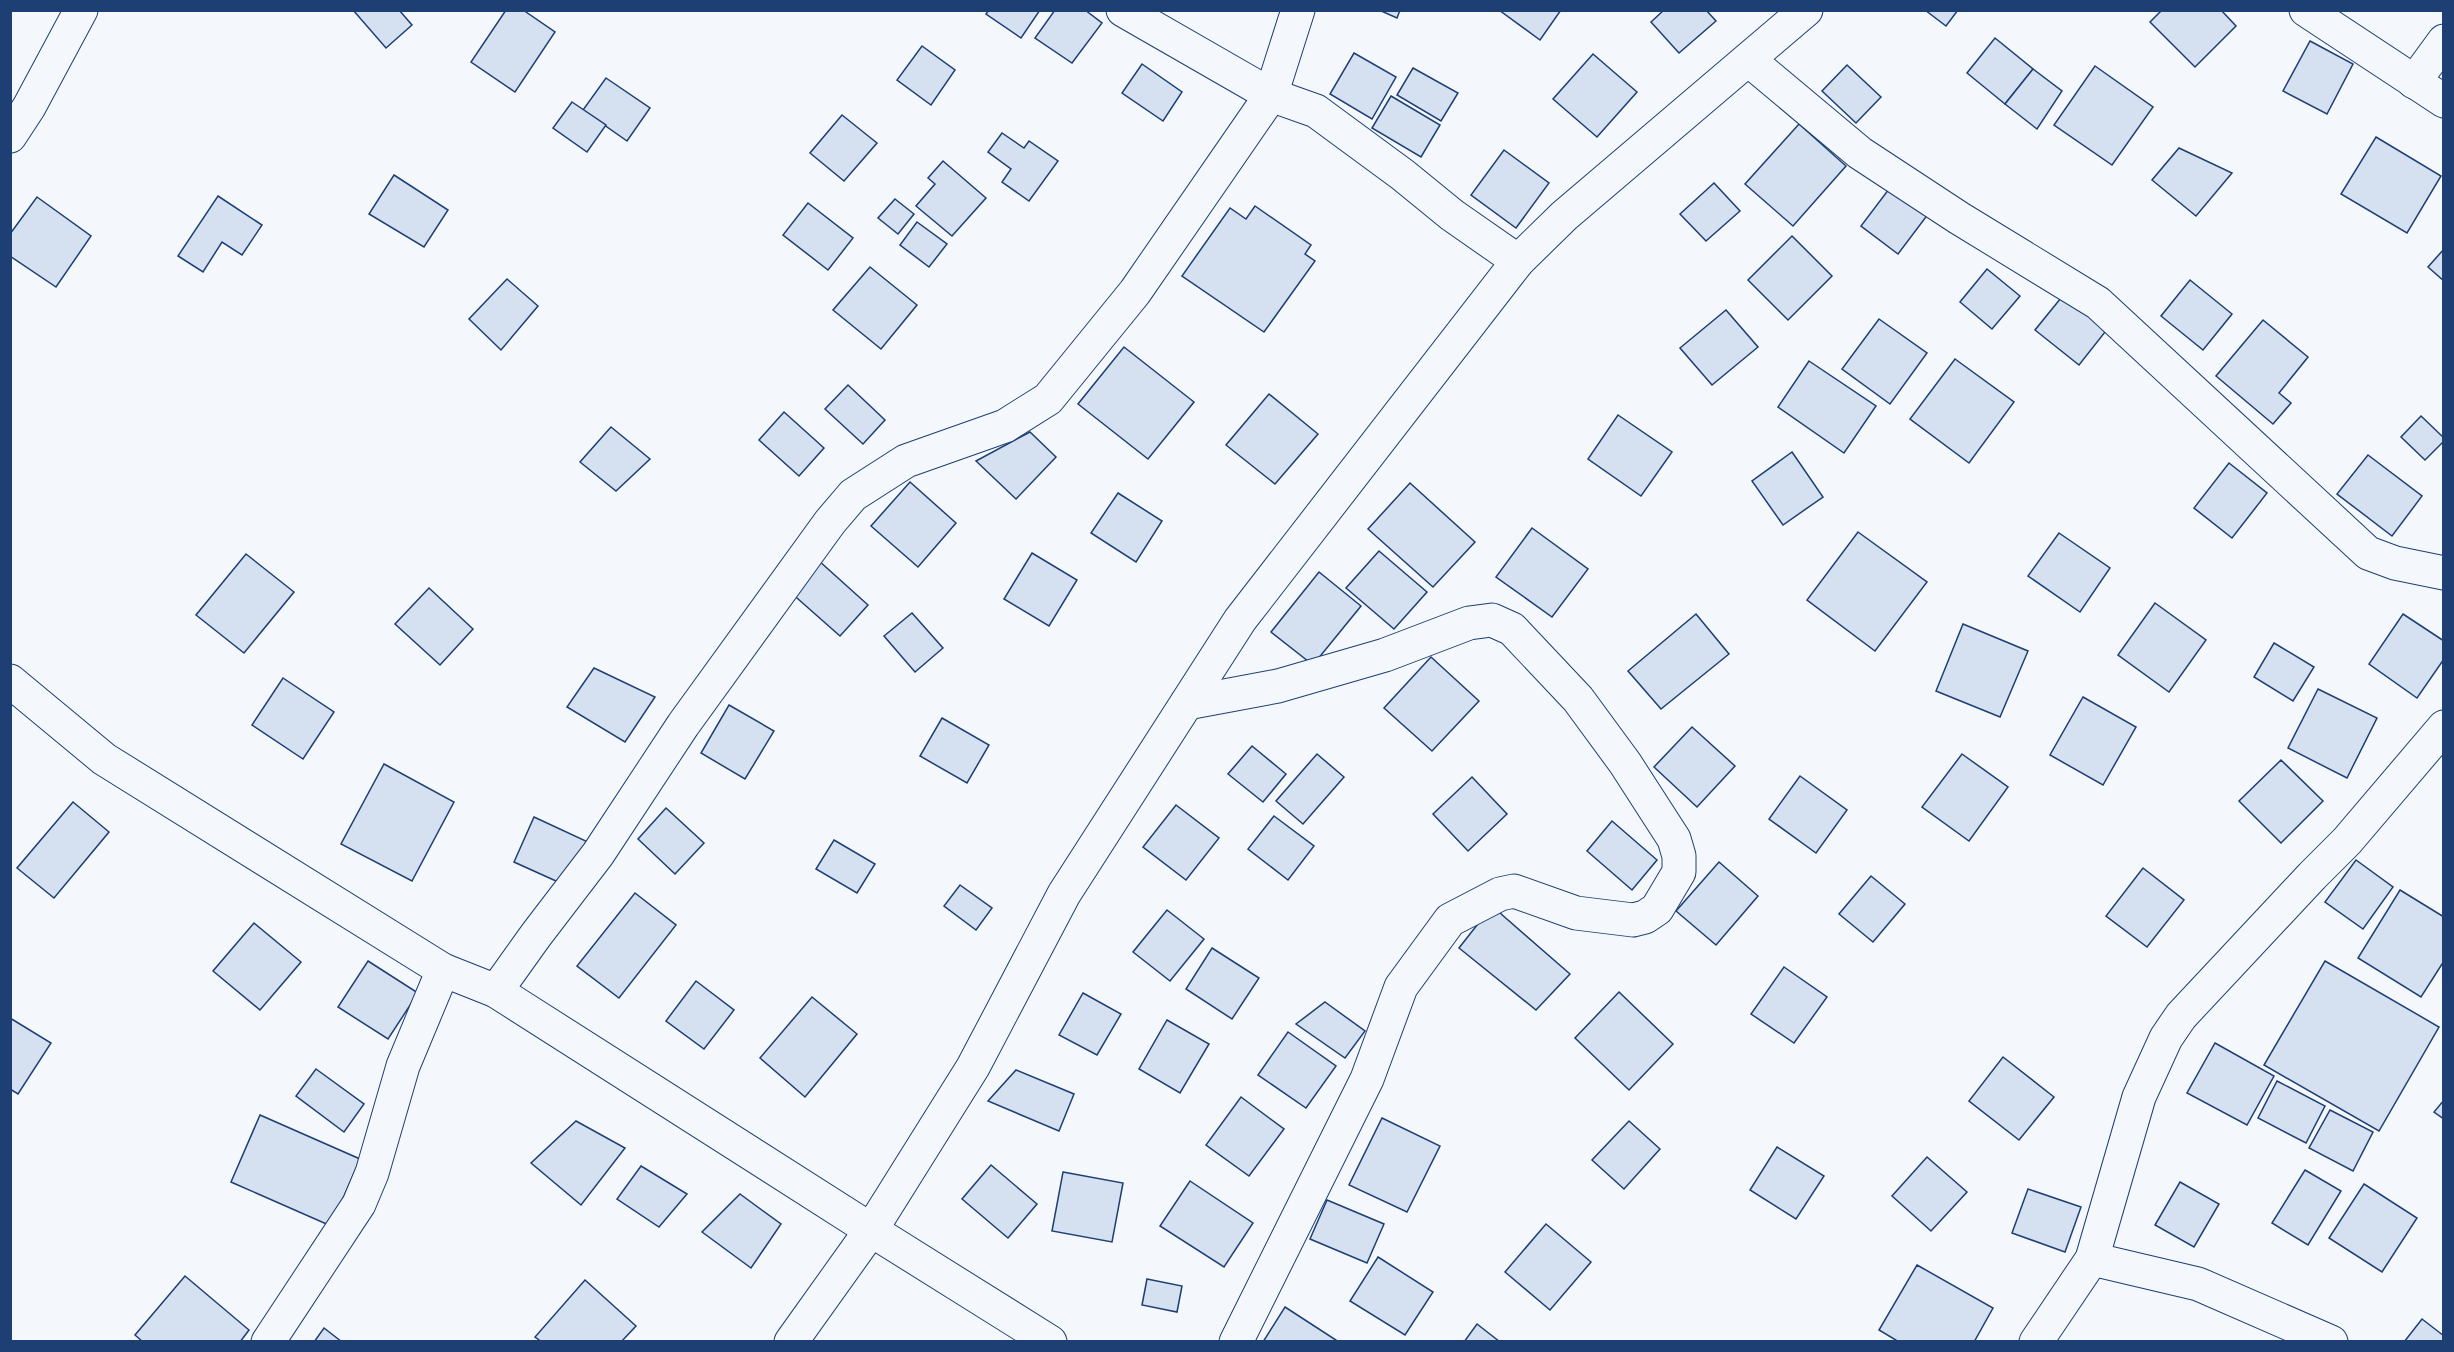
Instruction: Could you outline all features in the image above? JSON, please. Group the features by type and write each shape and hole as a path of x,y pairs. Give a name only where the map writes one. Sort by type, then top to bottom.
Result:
{"street":[{"path":"10,136 29,107 81,10"},
{"path":"1123,10 1271,95 1316,111 1403,175 1452,215 1518,261"},
{"path":"496,991 598,854 682,725 830,522 853,495 906,461 1005,426 1048,399 1135,292 1271,95 1298,10"},
{"path":"791,1341 871,1230 973,1067 1064,894 1240,620 1518,261 1564,216 1806,10"},
{"path":"2306,10 2444,101"},
{"path":"2414,82 2444,41"},
{"path":"1749,60 1860,153 1959,218 2098,303 2368,553 2395,563 2444,573"},
{"path":"1187,703 1278,686 1385,655 1469,623 1492,620 1512,629 1578,699 1625,763 1674,839 1679,856 1678,872 1657,909 1645,917 1633,920 1576,913 1514,891 1500,894 1450,920 1401,987 1367,1079 1236,1341"},
{"path":"10,681 104,759 442,970 496,991 1050,1341"},
{"path":"2037,1341 2092,1259 2139,1097 2166,1038 2181,1016 2347,841 2444,727"},
{"path":"268,1341 359,1204 372,1173 403,1066 442,970"},
{"path":"2092,1259 2198,1284 2331,1341"}],"building":[{"path":"353,10 399,10 412,25 386,48"},
{"path":"506,10 523,10 555,32 515,92 471,62"},
{"path":"989,10 1040,10 1021,38 986,14"},
{"path":"1055,10 1085,10 1102,23 1072,63 1035,38"},
{"path":"1379,10 1400,10 1397,18"},
{"path":"1499,10 1561,10 1540,40"},
{"path":"1664,10 1706,10 1716,21 1679,53 1651,22"},
{"path":"1925,10 1958,10 1946,26"},
{"path":"2162,10 2221,10 2236,26 2195,67 2150,22"},
{"path":"1995,38 2033,69 2005,104 1967,73"},
{"path":"2310,41 2353,64 2327,114 2283,91"},
{"path":"922,46 955,70 931,105 897,80"},
{"path":"1354,53 1396,77 1372,119 1330,94"},
{"path":"1593,54 1637,92 1597,137 1553,99"},
{"path":"1142,64 1182,92 1163,121 1122,93"},
{"path":"1847,65 1881,97 1856,123 1822,91"},
{"path":"2095,66 2153,107 2112,165 2054,125"},
{"path":"1413,68 1458,93 1441,121 1397,95"},
{"path":"2033,69 2062,91 2037,129 2005,104"},
{"path":"606,78 650,108 627,141 583,110"},
{"path":"1391,96 1440,125 1421,157 1372,128"},
{"path":"572,102 606,125 587,152 553,128"},
{"path":"842,115 877,143 844,181 810,153"},
{"path":"1799,124 1846,166 1793,226 1745,184"},
{"path":"1002,133 1024,148 1029,141 1058,161 1029,201 1002,182 1011,169 988,152"},
{"path":"2376,137 2441,176 2407,233 2341,194"},
{"path":"2179,148 2232,173 2196,216 2152,180"},
{"path":"1504,150 1549,183 1516,228 1471,195"},
{"path":"943,161 986,198 952,236 916,206 935,184 928,178"},
{"path":"394,175 448,210 424,247 369,214"},
{"path":"1714,183 1740,211 1706,241 1680,214"},
{"path":"1892,185 1929,213 1898,254 1861,226"},
{"path":"218,196 262,225 242,255 222,242 203,272 178,256"},
{"path":"37,197 91,236 56,287 10,256 10,234"},
{"path":"895,199 914,214 898,234 878,218"},
{"path":"808,203 853,238 828,270 783,235"},
{"path":"1255,206 1311,245 1305,254 1315,261 1264,332 1182,276 1230,208 1246,219"},
{"path":"917,222 947,244 929,267 900,245"},
{"path":"1792,236 1832,276 1788,320 1748,280"},
{"path":"2444,249 2444,281 2428,267"},
{"path":"870,267 917,305 881,349 833,310"},
{"path":"1987,269 2020,296 1992,329 1960,302"},
{"path":"507,279 538,306 501,350 469,319"},
{"path":"2190,280 2232,314 2203,350 2161,316"},
{"path":"2065,293 2109,327 2079,365 2035,330"},
{"path":"1726,310 1758,347 1712,385 1680,348"},
{"path":"1879,319 1927,353 1890,404 1842,369"},
{"path":"2263,320 2308,357 2279,393 2291,403 2273,424 2216,376"},
{"path":"1124,347 1194,402 1148,459 1078,404"},
{"path":"1955,359 2014,402 1969,463 1910,419"},
{"path":"1809,361 1876,406 1844,453 1778,407"},
{"path":"848,385 885,420 863,444 825,409"},
{"path":"1269,394 1318,434 1275,484 1226,445"},
{"path":"784,412 824,448 799,476 759,440"},
{"path":"1618,415 1672,452 1641,496 1588,459"},
{"path":"2421,416 2444,438 2444,441 2425,460 2401,437"},
{"path":"611,427 650,459 616,491 580,462"},
{"path":"1030,432 1056,457 1016,499 976,461"},
{"path":"1792,452 1823,497 1783,525 1752,481"},
{"path":"2368,455 2422,496 2392,536 2337,494"},
{"path":"2229,463 2267,493 2232,538 2194,508"},
{"path":"910,482 956,523 918,567 871,526"},
{"path":"1410,483 1475,542 1433,587 1368,529"},
{"path":"1118,493 1162,521 1136,562 1091,533"},
{"path":"1532,528 1588,569 1552,617 1496,577"},
{"path":"1858,532 1927,582 1875,651 1807,600"},
{"path":"2059,533 2110,568 2080,612 2028,576"},
{"path":"1379,551 1427,592 1394,629 1346,588"},
{"path":"1032,553 1077,580 1049,626 1004,599"},
{"path":"246,554 294,592 244,653 196,615"},
{"path":"818,560 868,605 840,636 789,591"},
{"path":"1319,572 1361,606 1313,665 1271,632"},
{"path":"429,588 473,629 440,665 395,624"},
{"path":"2155,603 2206,640 2169,692 2118,655"},
{"path":"912,613 943,648 915,672 884,636"},
{"path":"1696,614 1729,654 1661,709 1628,671"},
{"path":"2403,614 2444,641 2444,659 2417,698 2369,664"},
{"path":"1963,624 2028,651 2000,717 1936,691"},
{"path":"2274,643 2314,667 2293,701 2254,677"},
{"path":"1431,657 1479,701 1432,751 1384,708"},
{"path":"594,668 655,697 625,742 567,707"},
{"path":"283,678 334,712 303,759 252,725"},
{"path":"2318,689 2377,718 2347,778 2288,748"},
{"path":"2083,697 2136,727 2103,785 2050,755"},
{"path":"729,705 774,731 745,779 701,753"},
{"path":"942,718 989,745 967,783 920,756"},
{"path":"1692,727 1735,766 1697,807 1654,767"},
{"path":"1252,746 1286,774 1263,802 1228,774"},
{"path":"1317,754 1344,777 1303,824 1276,801"},
{"path":"1962,754 2008,787 1969,841 1922,807"},
{"path":"2281,760 2323,801 2281,843 2239,801"},
{"path":"384,764 454,802 412,881 341,844"},
{"path":"1800,776 1847,810 1816,853 1769,819"},
{"path":"1472,777 1507,814 1468,851 1433,814"},
{"path":"73,802 109,832 54,898 17,868"},
{"path":"1176,805 1219,838 1186,880 1143,847"},
{"path":"666,808 704,843 675,874 638,839"},
{"path":"1274,816 1314,846 1288,880 1248,849"},
{"path":"534,817 588,842 567,886 514,862"},
{"path":"1612,821 1657,860 1632,890 1587,851"},
{"path":"834,840 875,864 857,893 816,869"},
{"path":"2356,860 2393,887 2363,929 2325,902"},
{"path":"1719,862 1758,896 1716,945 1676,911"},
{"path":"2143,868 2184,900 2147,947 2106,916"},
{"path":"1871,876 1905,904 1873,942 1839,914"},
{"path":"960,885 992,908 976,930 944,906"},
{"path":"2400,890 2444,917 2444,961 2421,997 2358,958"},
{"path":"635,893 676,925 619,998 577,966"},
{"path":"1492,906 1570,974 1536,1010 1459,948"},
{"path":"1167,910 1204,939 1170,981 1133,952"},
{"path":"254,923 301,962 260,1010 213,971"},
{"path":"1212,948 1259,978 1232,1019 1186,989"},
{"path":"368,961 418,993 388,1039 338,1007"},
{"path":"2325,961 2439,1027 2379,1131 2264,1065"},
{"path":"1784,967 1827,997 1794,1043 1751,1014"},
{"path":"696,981 734,1010 704,1049 666,1021"},
{"path":"1619,992 1673,1044 1629,1090 1575,1038"},
{"path":"1083,993 1121,1014 1097,1055 1059,1035"},
{"path":"812,997 857,1034 805,1097 760,1058"},
{"path":"1325,1002 1365,1031 1345,1058 1296,1024"},
{"path":"10,1018 51,1043 18,1094 10,1089"},
{"path":"1167,1020 1209,1044 1180,1093 1139,1069"},
{"path":"1288,1032 1336,1066 1306,1108 1258,1075"},
{"path":"2215,1043 2274,1076 2247,1125 2187,1093"},
{"path":"2003,1057 2054,1097 2019,1140 1969,1101"},
{"path":"316,1069 364,1104 344,1132 296,1096"},
{"path":"1016,1070 1074,1094 1059,1131 988,1101"},
{"path":"2277,1081 2325,1106 2306,1143 2258,1118"},
{"path":"1241,1097 1284,1129 1249,1176 1206,1145"},
{"path":"2444,1100 2444,1119 2434,1112"},
{"path":"2330,1110 2373,1132 2353,1171 2309,1148"},
{"path":"260,1115 360,1159 331,1226 231,1182"},
{"path":"1382,1118 1440,1146 1407,1212 1349,1185"},
{"path":"576,1121 625,1148 581,1205 531,1163"},
{"path":"1629,1121 1660,1149 1624,1189 1592,1160"},
{"path":"1777,1147 1824,1176 1796,1219 1750,1190"},
{"path":"1927,1157 1967,1192 1931,1231 1892,1196"},
{"path":"991,1165 1037,1204 1008,1238 962,1199"},
{"path":"641,1166 687,1194 659,1227 617,1199"},
{"path":"2305,1170 2341,1191 2308,1245 2272,1223"},
{"path":"1063,1172 1123,1183 1112,1242 1052,1231"},
{"path":"1190,1181 1253,1223 1224,1267 1160,1226"},
{"path":"2180,1182 2219,1204 2194,1247 2155,1225"},
{"path":"2364,1184 2417,1218 2382,1272 2329,1238"},
{"path":"2028,1189 2081,1207 2065,1252 2012,1233"},
{"path":"740,1194 781,1224 751,1268 702,1232"},
{"path":"1327,1200 1384,1224 1367,1263 1310,1239"},
{"path":"1546,1224 1591,1262 1550,1310 1505,1272"},
{"path":"1378,1257 1433,1292 1405,1335 1350,1301"},
{"path":"1917,1265 1993,1308 1974,1342 1899,1342 1879,1330"},
{"path":"185,1276 249,1330 240,1342 143,1342 135,1335"},
{"path":"1147,1279 1182,1286 1177,1312 1142,1305"},
{"path":"585,1280 636,1326 621,1342 542,1342 535,1337"},
{"path":"1285,1307 1339,1342 1263,1342"},
{"path":"2422,1319 2444,1336 2444,1342 2404,1342"},
{"path":"1477,1324 1500,1342 1464,1342"},
{"path":"324,1328 342,1342 314,1342"}]}
